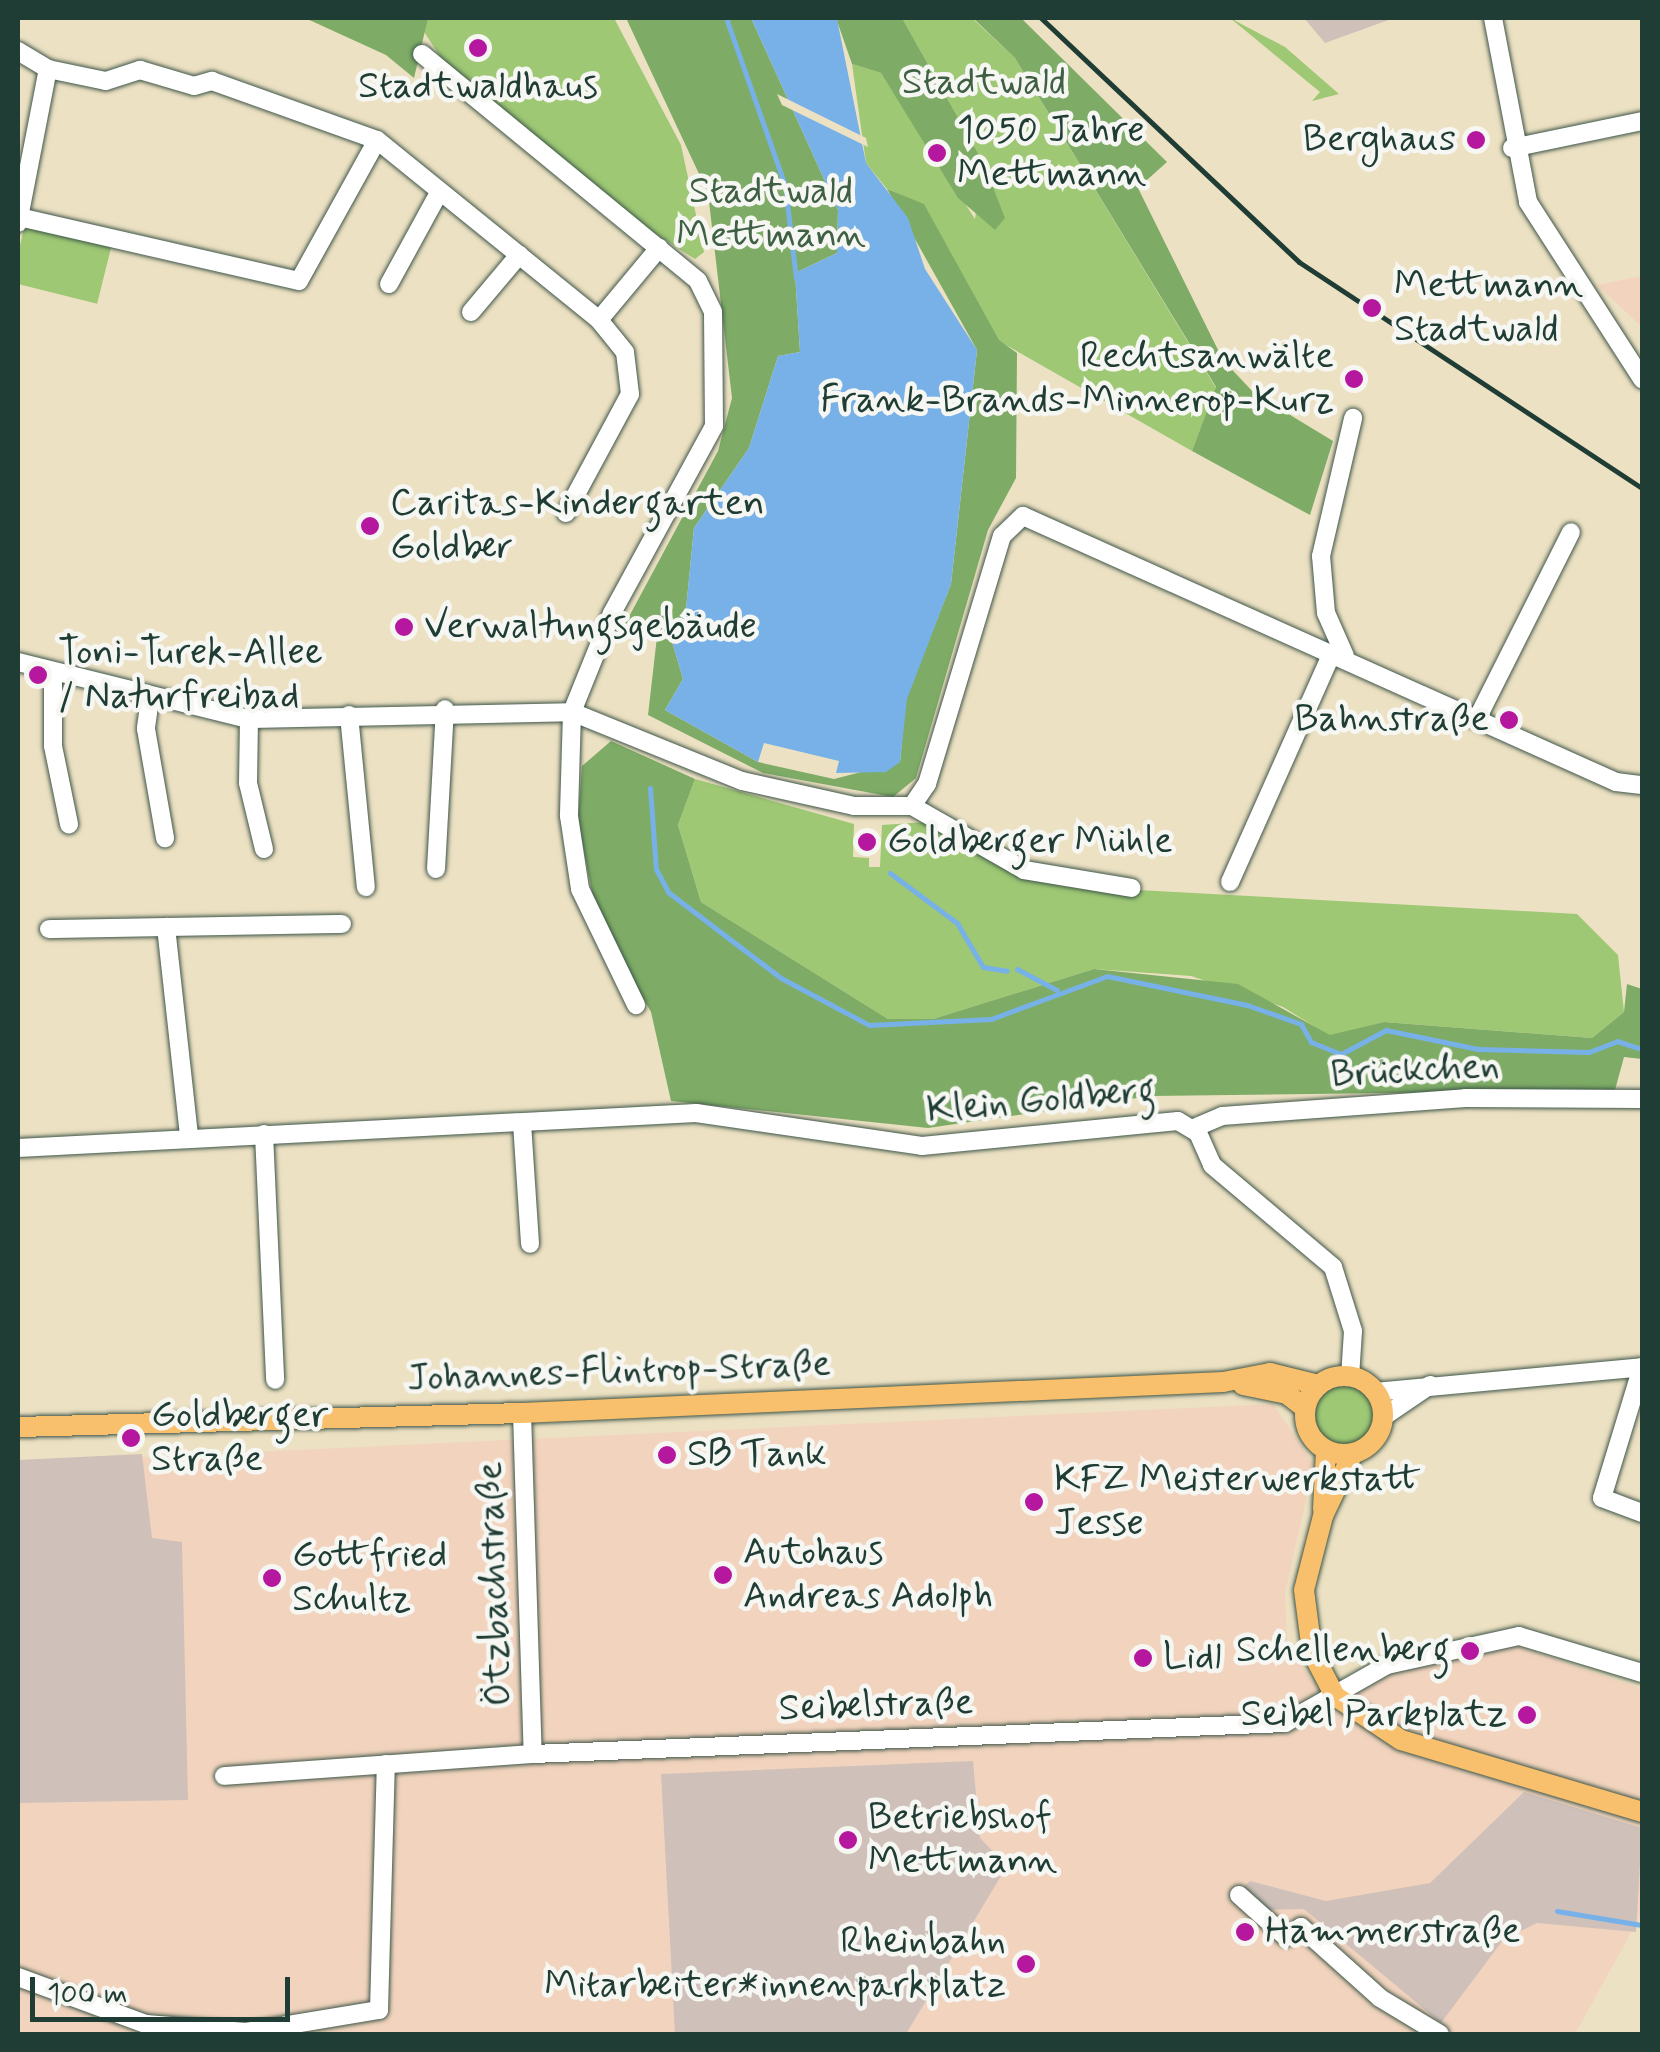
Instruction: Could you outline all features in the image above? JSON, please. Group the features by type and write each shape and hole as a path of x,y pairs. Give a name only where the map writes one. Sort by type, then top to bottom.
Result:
{"main road":[{"name":"Johannes-Flintrop-Straße","path":"18,1427 522,1413 1223,1382 1270,1373 1319,1385 1350,1376"},
{"path":"1322,1516 1353,1454 1377,1436 1383,1416 1375,1392 1350,1376"},
{"name":"Johannes-Flintrop-Straße","path":"1223,1382 1275,1389 1304,1408"},
{"path":"1319,1385 1304,1408 1306,1428 1326,1451 1353,1454"},
{"path":"1326,1451 1322,1516 1305,1607 1312,1652 1336,1696 1371,1726 1642,1812"}],"street":[{"path":"1493,18 1512,148 1528,202 1642,379"},
{"path":"18,51 48,69 106,81 140,70 194,86 212,81 377,140 598,320 625,352 630,394 566,513"},
{"path":"422,54 659,248 708,294 718,415 612,612 572,712 574,864 600,944 636,1005"},
{"path":"48,69 20,167 18,220 299,281 377,140"},
{"path":"1512,148 1642,121"},
{"path":"389,284 440,191"},
{"path":"598,320 659,248"},
{"path":"471,312 519,255"},
{"path":"1341,656 1330,632 1320,556 1353,418"},
{"path":"912,806 927,784 1002,536 1017,517 1039,519 1616,782 1642,785"},
{"path":"1477,719 1572,532"},
{"path":"1230,882 1341,656"},
{"path":"18,662 150,699 249,718 445,708 572,712 742,781 854,806 912,806 1024,870 1132,888"},
{"path":"52,672 53,746 70,824"},
{"path":"150,699 146,730 165,838"},
{"path":"436,869 445,708"},
{"path":"349,715 366,887"},
{"path":"249,718 248,783 264,849"},
{"path":"50,929 342,924"},
{"path":"166,928 189,1137"},
{"name":"Brückchen","path":"1194,1128 1222,1116 1446,1099 1642,1099"},
{"name":"Klein Goldberg","path":"18,1148 734,1114 922,1146 1165,1121 1194,1128 1212,1165 1339,1275 1353,1331 1350,1376"},
{"path":"522,1122 530,1244"},
{"path":"264,1134 276,1380"},
{"path":"1375,1392 1642,1367 1602,1498 1642,1513"},
{"path":"1383,1416 1430,1384"},
{"name":"Ötzbachstraße","path":"522,1413 533,1754"},
{"path":"1336,1696 1400,1660 1519,1636 1642,1673"},
{"name":"Seibelstraße","path":"224,1776 533,1754 1285,1723 1336,1696"},
{"path":"18,1977 146,2024 246,2032 380,2010 386,1764"},
{"path":"1239,1895 1286,1936 1301,1926 1380,1998 1440,2034"}],"shaded area":[{"path":"1304,18 1394,18 1325,43"},
{"path":"1642,276 1642,327 1597,285"},
{"path":"1273,1404 1314,1465 1285,1593 1287,1640 1311,1680 1336,1695 1453,1651 1517,1646 1642,1689 1642,1913 1575,2034 18,2034 18,1463"},
{"path":"142,1454 152,1538 182,1542 188,1800 18,1803 18,1460"},
{"path":"973,1761 980,1838 1007,1866 906,2034 675,2034 661,1774"},
{"path":"1524,1792 1642,1828 1636,1932 1537,1923 1503,1940 1441,2023 1304,1909 1261,1910 1240,1890 1250,1881 1326,1901 1430,1883"}],"green space":[{"path":"305,18 428,18 414,78 386,55"},
{"path":"428,18 614,18 681,145 704,252 695,259 640,224 441,58 421,27"},
{"name":"Stadtwald Mettmann","path":"626,18 751,18 838,210 837,253 795,273 800,352 778,356 749,448 694,528 686,609 671,638 683,679 665,710 758,762 834,779 900,762 906,699 951,584 977,350 887,189 924,204 999,340 1017,353 1016,478 988,530 916,778 893,797 763,773 648,715 658,628 625,624 718,451 732,398 708,193"},
{"name":"Stadtwald Mettmann","path":"836,18 902,18 983,162 1005,218 995,230 958,198 881,73 852,64"},
{"name":"Stadtwald","path":"902,18 972,18 1015,58 1216,388 1192,451 999,341 924,205 887,189 866,163 852,64 881,73 975,219 983,162"},
{"path":"973,18 1021,18 1167,162 1138,188 1223,360 1254,393 1333,441 1310,515 1192,451 1216,387 1015,58"},
{"path":"1230,18 1285,47 1339,94 1312,101 1320,92"},
{"path":"26,221 112,243 97,304 18,284 18,253"},
{"path":"611,741 695,779 678,825 701,902 888,1019 933,1019 1094,969 1238,984 1330,1035 1384,1022 1592,1038 1624,1012 1627,984 1642,989 1642,1059 1624,1057 1615,1090 1151,1096 928,1128 671,1101 651,1012 597,917 578,821 582,766"},
{"path":"695,779 854,824 853,857 869,858 869,867 880,867 882,825 927,822 1064,886 1577,914 1618,955 1624,1012 1592,1038 1384,1022 1330,1036 1283,1007 1191,976 1094,969 933,1019 888,1019 701,902 678,825"},
{"path":"1344,1386 1365,1395 1374,1416 1365,1437 1344,1446 1323,1437 1314,1416 1323,1395"}],"water":[{"path":"751,18 837,19 866,163 908,218 925,269 977,350 951,584 907,699 900,762 886,772 836,773 839,761 764,743 758,762 665,710 683,679 671,638 686,609 694,528 749,448 778,356 800,352 795,273 837,253 838,210"}],"pier":[{"path":"777,94 866,138 868,147 782,105"}],"waterway":[{"path":"726,18 785,186 796,278"},
{"path":"650,788 656,869 668,892 781,978 869,1025 991,1019 1107,976 1247,1005 1301,1024 1311,1042 1341,1054 1386,1030 1478,1049 1589,1052 1617,1041 1642,1049"},
{"path":"890,873 957,923 983,967 1007,971"},
{"path":"1017,969 1057,990"},
{"path":"1557,1911 1642,1925"}],"railway":[{"path":"1041,18 1299,262 1642,488"}],"place":[{"name":"Stadtwaldhaus","path":"478,48"},
{"name":"Berghaus","path":"1476,140"},
{"name":"1050 Jahre Mettmann","path":"937,153"},
{"name":"Mettmann Stadtwald","path":"1372,308"},
{"name":"Rechtsanwälte Frank-Brands-Minnerop-Kurz","path":"1354,379"},
{"name":"Caritas-Kindergarten Goldber","path":"370,526"},
{"name":"Verwaltungsgebäude","path":"404,627"},
{"name":"Toni-Turek-Allee / Naturfreibad","path":"38,675"},
{"name":"Bahnstraße","path":"1509,720"},
{"name":"Goldberger Mühle","path":"867,842"},
{"name":"Goldberger Straße","path":"131,1438"},
{"name":"SB Tank","path":"667,1455"},
{"name":"KFZ Meisterwerkstatt Jesse","path":"1034,1502"},
{"name":"Autohaus Andreas Adolph","path":"723,1575"},
{"name":"Gottfried Schultz","path":"272,1578"},
{"name":"Schellenberg","path":"1470,1651"},
{"name":"Lidl","path":"1143,1658"},
{"name":"Seibel Parkplatz","path":"1527,1715"},
{"name":"Betriebshof Mettmann","path":"848,1840"},
{"name":"Hammerstraße","path":"1245,1932"},
{"name":"Rheinbahn Mitarbeiter*innenparkplatz","path":"1026,1964"}]}
